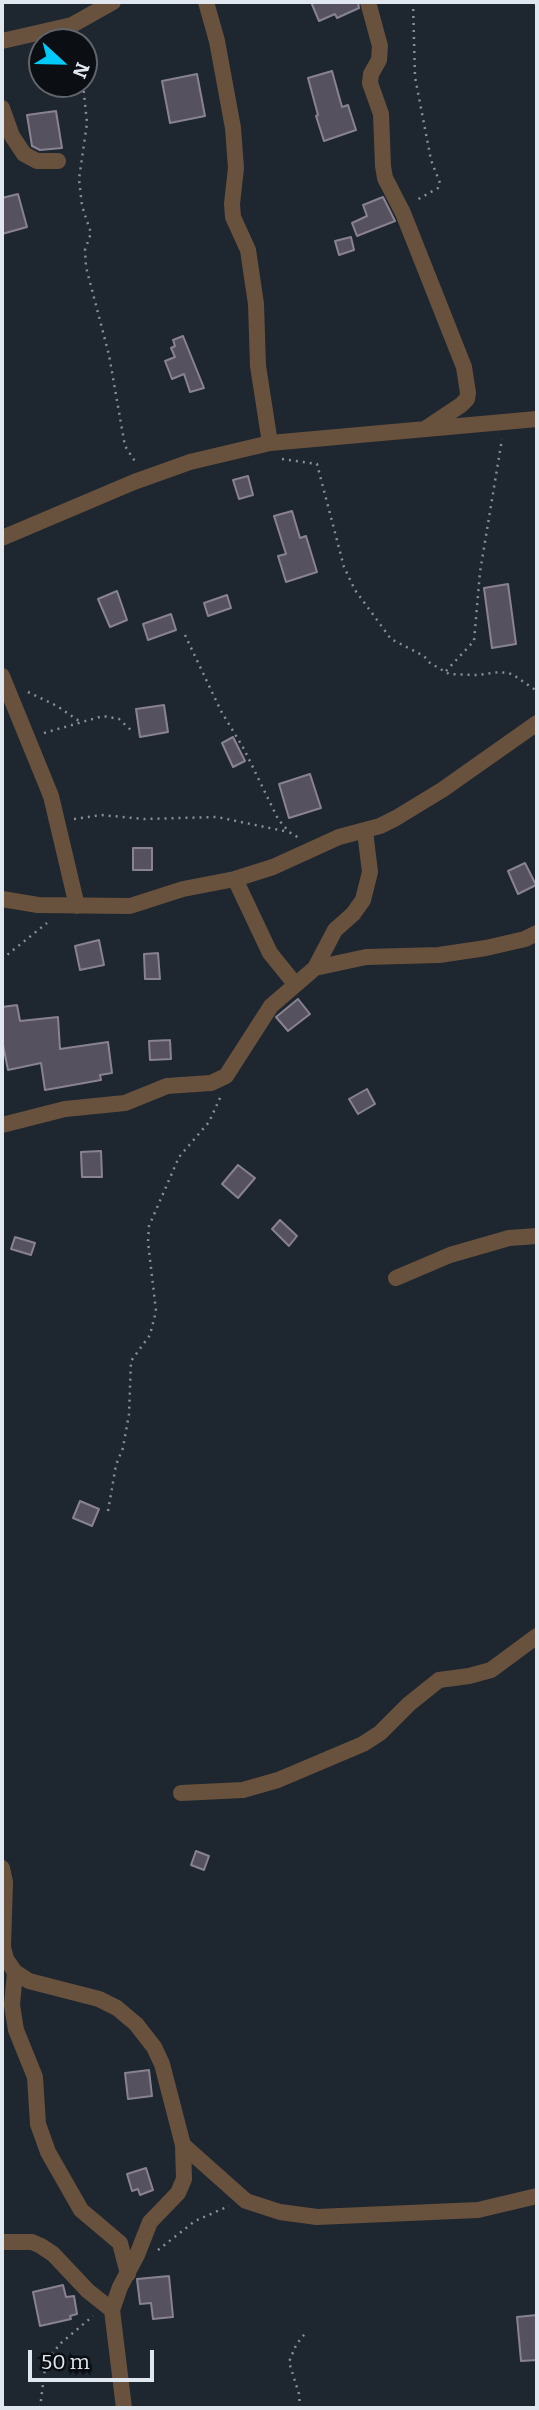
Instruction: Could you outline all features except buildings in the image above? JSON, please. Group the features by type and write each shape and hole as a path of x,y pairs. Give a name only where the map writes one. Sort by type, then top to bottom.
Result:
{"street":[{"path":"2,41 72,25 113,2"},
{"path":"206,2 217,41 233,128 236,167 233,217 248,250 256,304 258,366 272,450"},
{"path":"368,2 380,46 379,60 371,74 370,83 382,114 383,166 390,189 403,213 464,367 468,393 467,399 461,405 422,430"},
{"path":"2,108 12,136 24,154 37,161 58,161"},
{"path":"2,538 190,462 422,430 537,419"},
{"path":"3,679 51,796 70,905"},
{"path":"2,899 38,905 130,906 183,889 235,879 273,867 339,837 365,831 396,818 442,790 537,723"},
{"path":"2,1125 65,1109 125,1103 167,1086 215,1082 230,1072 275,1000 315,968 332,934 353,914 366,892 370,872 365,831"},
{"path":"235,879 270,953 295,984"},
{"path":"315,968 366,957 439,955 475,950 526,939 537,933"},
{"path":"396,1278 450,1255 497,1241 537,1236"},
{"path":"181,1793 243,1790 278,1780 363,1745 439,1679 469,1676 491,1670 537,1636"},
{"path":"2,1868 5,1882 3,1947 6,1959 15,1972 29,1981 99,1999 117,2008 136,2024 154,2047 162,2064 183,2145 184,2179 178,2193 150,2222 128,2274 109,2308 124,2408"},
{"path":"15,1972 12,2006 16,2030 35,2077 38,2124 43,2138 81,2210 120,2243 128,2274"},
{"path":"183,2145 246,2201 280,2212 317,2217 478,2210 537,2196"},
{"path":"2,2242 32,2242 41,2246 53,2254 88,2291 109,2308"}],"path":[{"path":"403,213 419,198 438,188 440,183 431,160 415,77 413,2"},
{"path":"528,2 537,4"},
{"path":"84,98 87,123 79,179 82,206 91,233 85,250 86,267 109,355 125,446 146,478"},
{"path":"445,672 474,640 480,572 505,422"},
{"path":"272,450 285,460 317,463 344,567 355,590 391,639 453,675 478,675 500,671 512,674 537,691"},
{"path":"185,635 221,711 244,749 278,819 289,832"},
{"path":"3,679 57,706 79,722"},
{"path":"27,738 103,716 124,722 133,732"},
{"path":"57,820 102,815 128,819 217,817 289,832 318,846"},
{"path":"2,959 70,905"},
{"path":"108,1511 116,1465 125,1442 131,1361 150,1335 156,1311 148,1242 149,1226 179,1157 209,1122 230,1072"},
{"path":"159,2250 195,2221 246,2201"},
{"path":"40,2408 45,2368 50,2356 79,2327 109,2308"},
{"path":"300,2408 299,2394 289,2362 296,2345 307,2331"}]}
